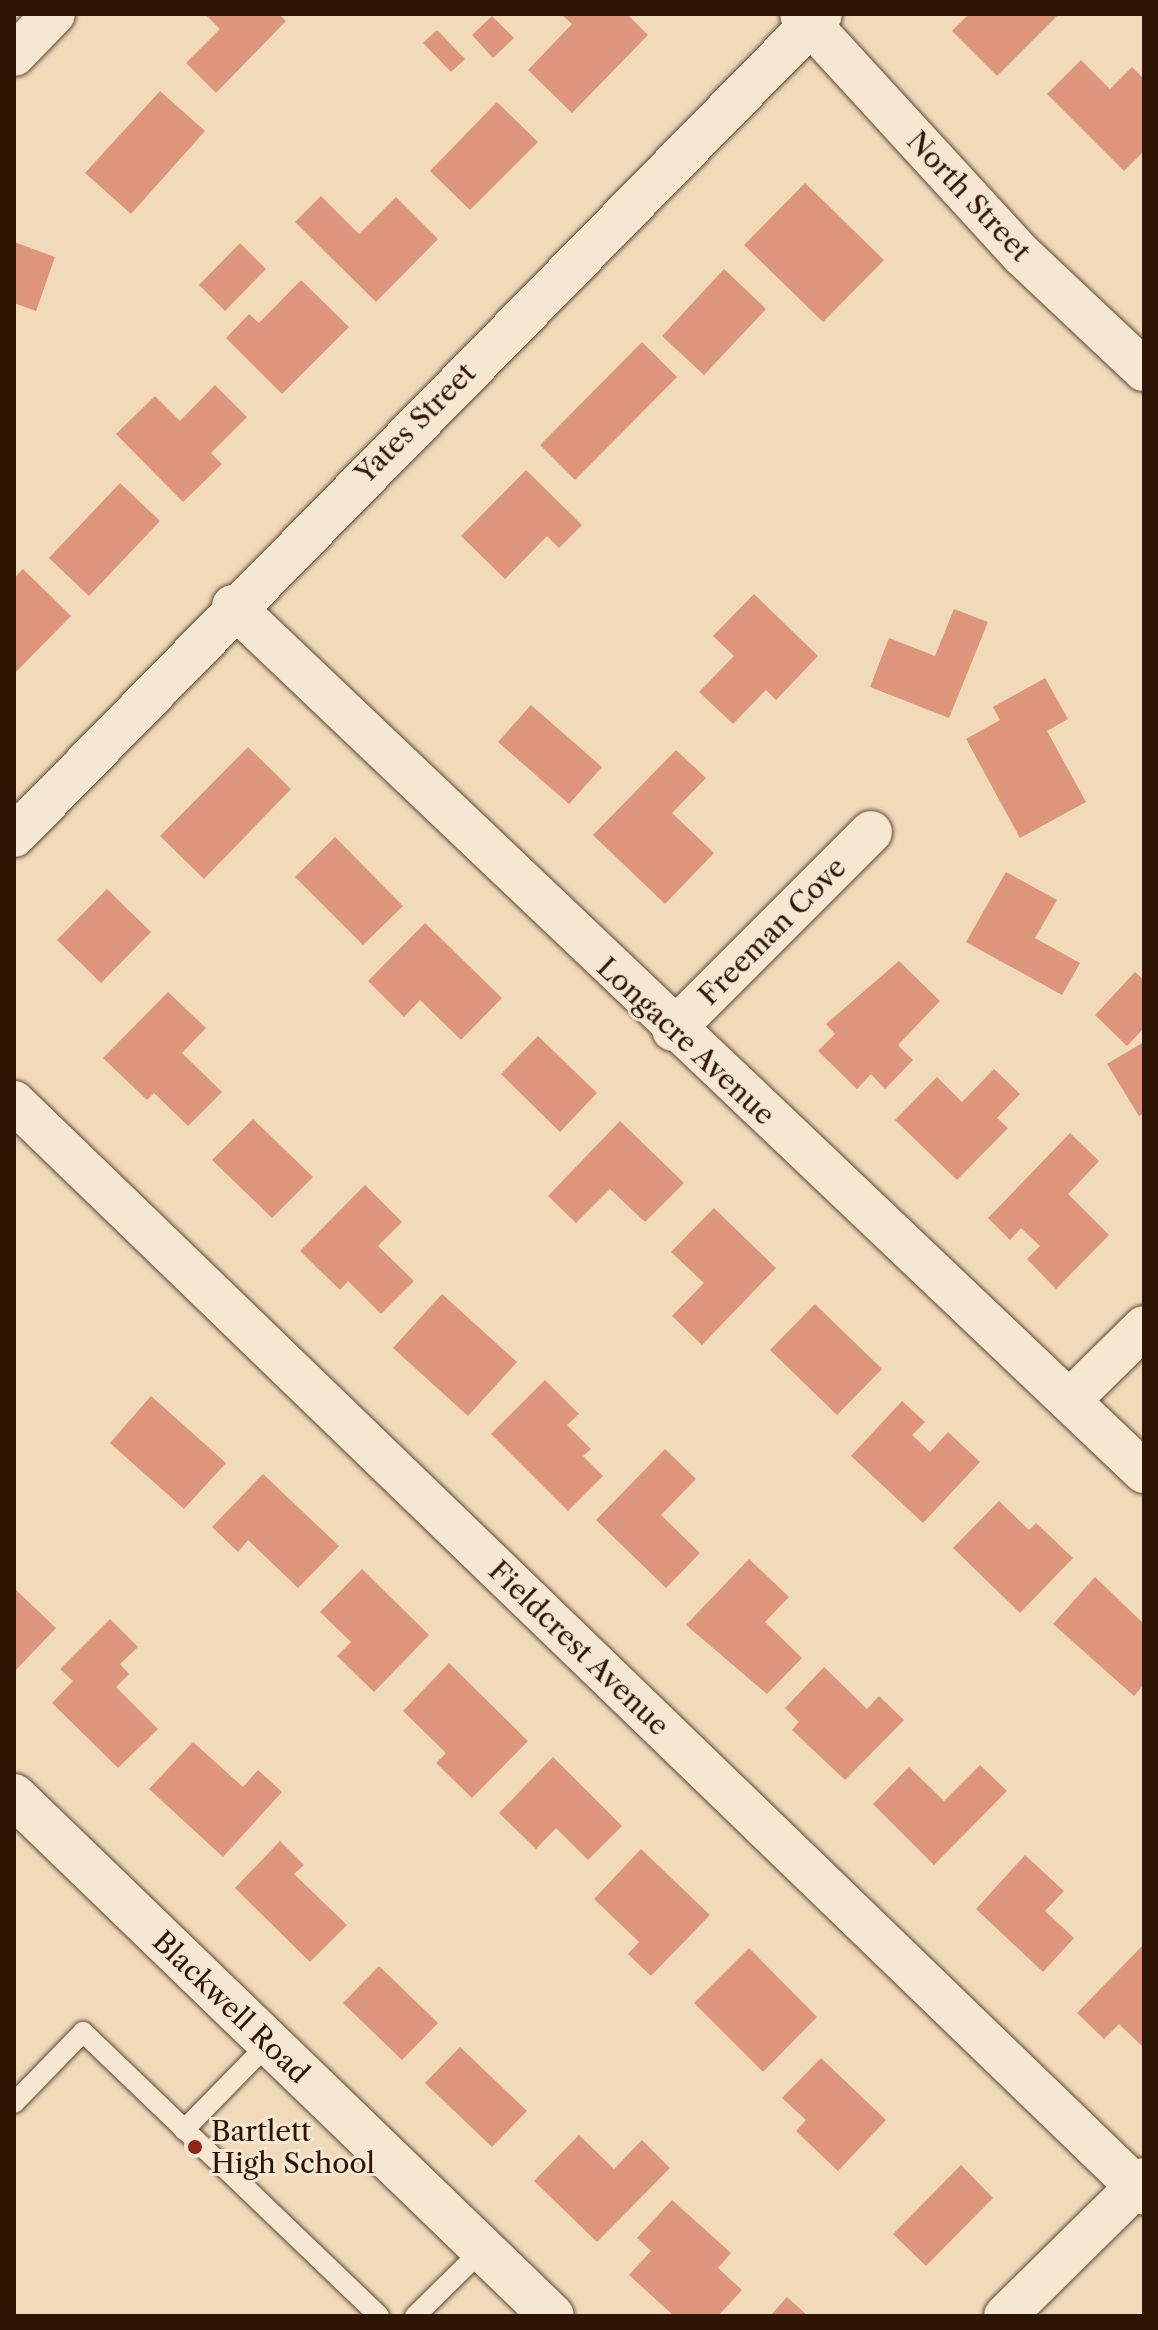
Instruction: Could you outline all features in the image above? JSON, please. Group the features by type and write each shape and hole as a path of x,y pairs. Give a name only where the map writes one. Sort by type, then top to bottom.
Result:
{"street":[{"path":"14,55 54,14"},
{"name":"North Street","path":"811,17 1022,255 1144,370"},
{"name":"Yates Street","path":"14,836 233,606 811,17"},
{"name":"Longacre Avenue","path":"233,606 673,1030 1144,1472"},
{"name":"Freeman Cove","path":"673,1030 871,832"},
{"name":"Fieldcrest Avenue","path":"14,1102 1141,2186"},
{"path":"1070,1400 1144,1327"},
{"name":"Blackwell Road","path":"14,1796 552,2316"},
{"path":"1005,2316 1141,2186"}],"lane":[{"path":"14,2103 83,2032 379,2316"},
{"path":"184,2130 268,2044"},
{"path":"415,2316 483,2249"}],"building":[{"path":"205,14 279,14 286,21 216,93 186,63 220,29"},
{"path":"561,14 627,14 648,35 572,113 528,70 572,24"},
{"path":"969,14 1059,14 997,76 952,31"},
{"path":"492,16 514,38 493,58 472,35"},
{"path":"437,30 465,59 451,72 423,43"},
{"path":"1081,60 1110,89 1132,67 1144,79 1144,151 1124,171 1047,94"},
{"path":"160,91 205,131 131,214 85,173"},
{"path":"497,102 538,142 470,210 430,171"},
{"path":"805,183 884,260 823,322 744,245"},
{"path":"321,196 359,234 396,197 438,239 376,302 295,222"},
{"path":"14,242 55,257 36,311 14,303"},
{"path":"240,243 266,269 225,311 199,285"},
{"path":"724,269 766,309 704,375 662,336"},
{"path":"301,280 349,327 282,394 226,338 249,314 259,323"},
{"path":"642,342 677,377 575,480 540,445"},
{"path":"215,385 247,417 211,453 222,464 183,502 116,434 155,396 180,421"},
{"path":"526,470 582,525 559,548 547,536 505,579 461,536"},
{"path":"120,483 160,521 89,596 49,558"},
{"path":"23,569 71,616 14,674 14,578"},
{"path":"754,594 818,656 776,700 766,690 733,724 699,692 734,656 713,636"},
{"path":"954,609 988,622 949,718 870,687 889,638 935,656"},
{"path":"1045,678 1068,719 1047,731 1086,802 1020,838 966,739 1000,720 993,707"},
{"path":"531,705 602,767 569,804 498,742"},
{"path":"248,747 291,789 204,879 160,836"},
{"path":"676,750 706,778 672,813 714,853 665,904 593,835"},
{"path":"335,837 403,906 363,945 295,877"},
{"path":"1006,872 1057,900 1035,938 1080,963 1062,995 966,942"},
{"path":"107,889 151,932 101,983 57,940"},
{"path":"425,923 502,998 461,1040 420,1000 404,1017 368,981"},
{"path":"899,961 940,1001 898,1045 913,1060 885,1089 871,1074 857,1089 818,1051 835,1034 826,1024"},
{"path":"1135,972 1144,980 1144,1028 1127,1046 1095,1015"},
{"path":"168,992 206,1028 182,1053 222,1092 188,1126 154,1093 147,1100 103,1058"},
{"path":"538,1036 597,1093 560,1132 501,1074"},
{"path":"1144,1042 1144,1113 1139,1116 1107,1064"},
{"path":"994,1069 1020,1094 997,1118 1008,1128 957,1180 895,1120 937,1077 962,1102"},
{"path":"253,1119 313,1177 272,1218 212,1160"},
{"path":"620,1121 684,1183 645,1222 610,1189 576,1223 548,1196"},
{"path":"1070,1133 1099,1161 1068,1194 1109,1235 1056,1289 1027,1259 1040,1246 1021,1228 1010,1240 988,1218"},
{"path":"365,1185 402,1222 378,1246 414,1281 381,1314 348,1281 340,1290 300,1251"},
{"path":"714,1208 776,1268 702,1345 672,1316 704,1283 671,1252"},
{"path":"442,1294 517,1362 468,1416 393,1348"},
{"path":"815,1304 882,1369 837,1415 770,1350"},
{"path":"545,1380 579,1414 567,1425 591,1449 583,1456 603,1476 568,1511 491,1434"},
{"path":"151,1396 226,1463 184,1509 110,1443"},
{"path":"902,1401 925,1422 912,1435 930,1452 948,1432 980,1462 923,1523 851,1456"},
{"path":"665,1449 696,1479 661,1515 700,1553 666,1588 596,1520"},
{"path":"263,1474 339,1546 298,1588 248,1540 238,1552 212,1527"},
{"path":"999,1501 1029,1530 1036,1523 1073,1558 1020,1613 953,1548"},
{"path":"749,1559 789,1597 765,1622 802,1658 767,1694 686,1625"},
{"path":"362,1569 429,1635 374,1692 337,1656 351,1642 320,1612"},
{"path":"1095,1577 1144,1624 1144,1684 1134,1696 1053,1624"},
{"path":"14,1588 56,1628 14,1672"},
{"path":"110,1619 138,1647 120,1664 129,1674 116,1687 158,1729 118,1768 52,1703 73,1681 60,1669"},
{"path":"449,1663 528,1741 472,1798 436,1763 446,1753 403,1711"},
{"path":"824,1667 867,1709 879,1696 904,1720 845,1780 792,1730 799,1722 785,1708"},
{"path":"193,1742 243,1787 258,1770 282,1792 223,1857 149,1789"},
{"path":"553,1757 622,1826 588,1860 556,1828 536,1849 499,1813"},
{"path":"980,1765 1007,1791 934,1865 873,1804 909,1767 944,1801"},
{"path":"280,1841 304,1865 294,1874 347,1925 310,1962 235,1888"},
{"path":"641,1849 710,1915 651,1976 628,1954 639,1942 594,1899"},
{"path":"1025,1855 1064,1891 1045,1911 1074,1938 1043,1972 976,1909"},
{"path":"1144,1944 1144,2048 1119,2024 1104,2039 1077,2013"},
{"path":"749,1948 817,2017 763,2072 694,2003"},
{"path":"379,1966 438,2023 402,2060 343,2003"},
{"path":"460,2047 527,2111 492,2147 425,2083"},
{"path":"821,2058 886,2120 838,2171 796,2131 806,2120 782,2098"},
{"path":"579,2135 614,2169 642,2140 670,2168 597,2242 534,2181"},
{"path":"961,2165 993,2198 926,2266 893,2234"},
{"path":"672,2200 731,2253 718,2268 742,2290 718,2316 674,2316 629,2275 651,2251 637,2238"},
{"path":"787,2297 808,2316 770,2316"}],"place":[{"name":"Bartlett High School","path":"195,2147"}]}
